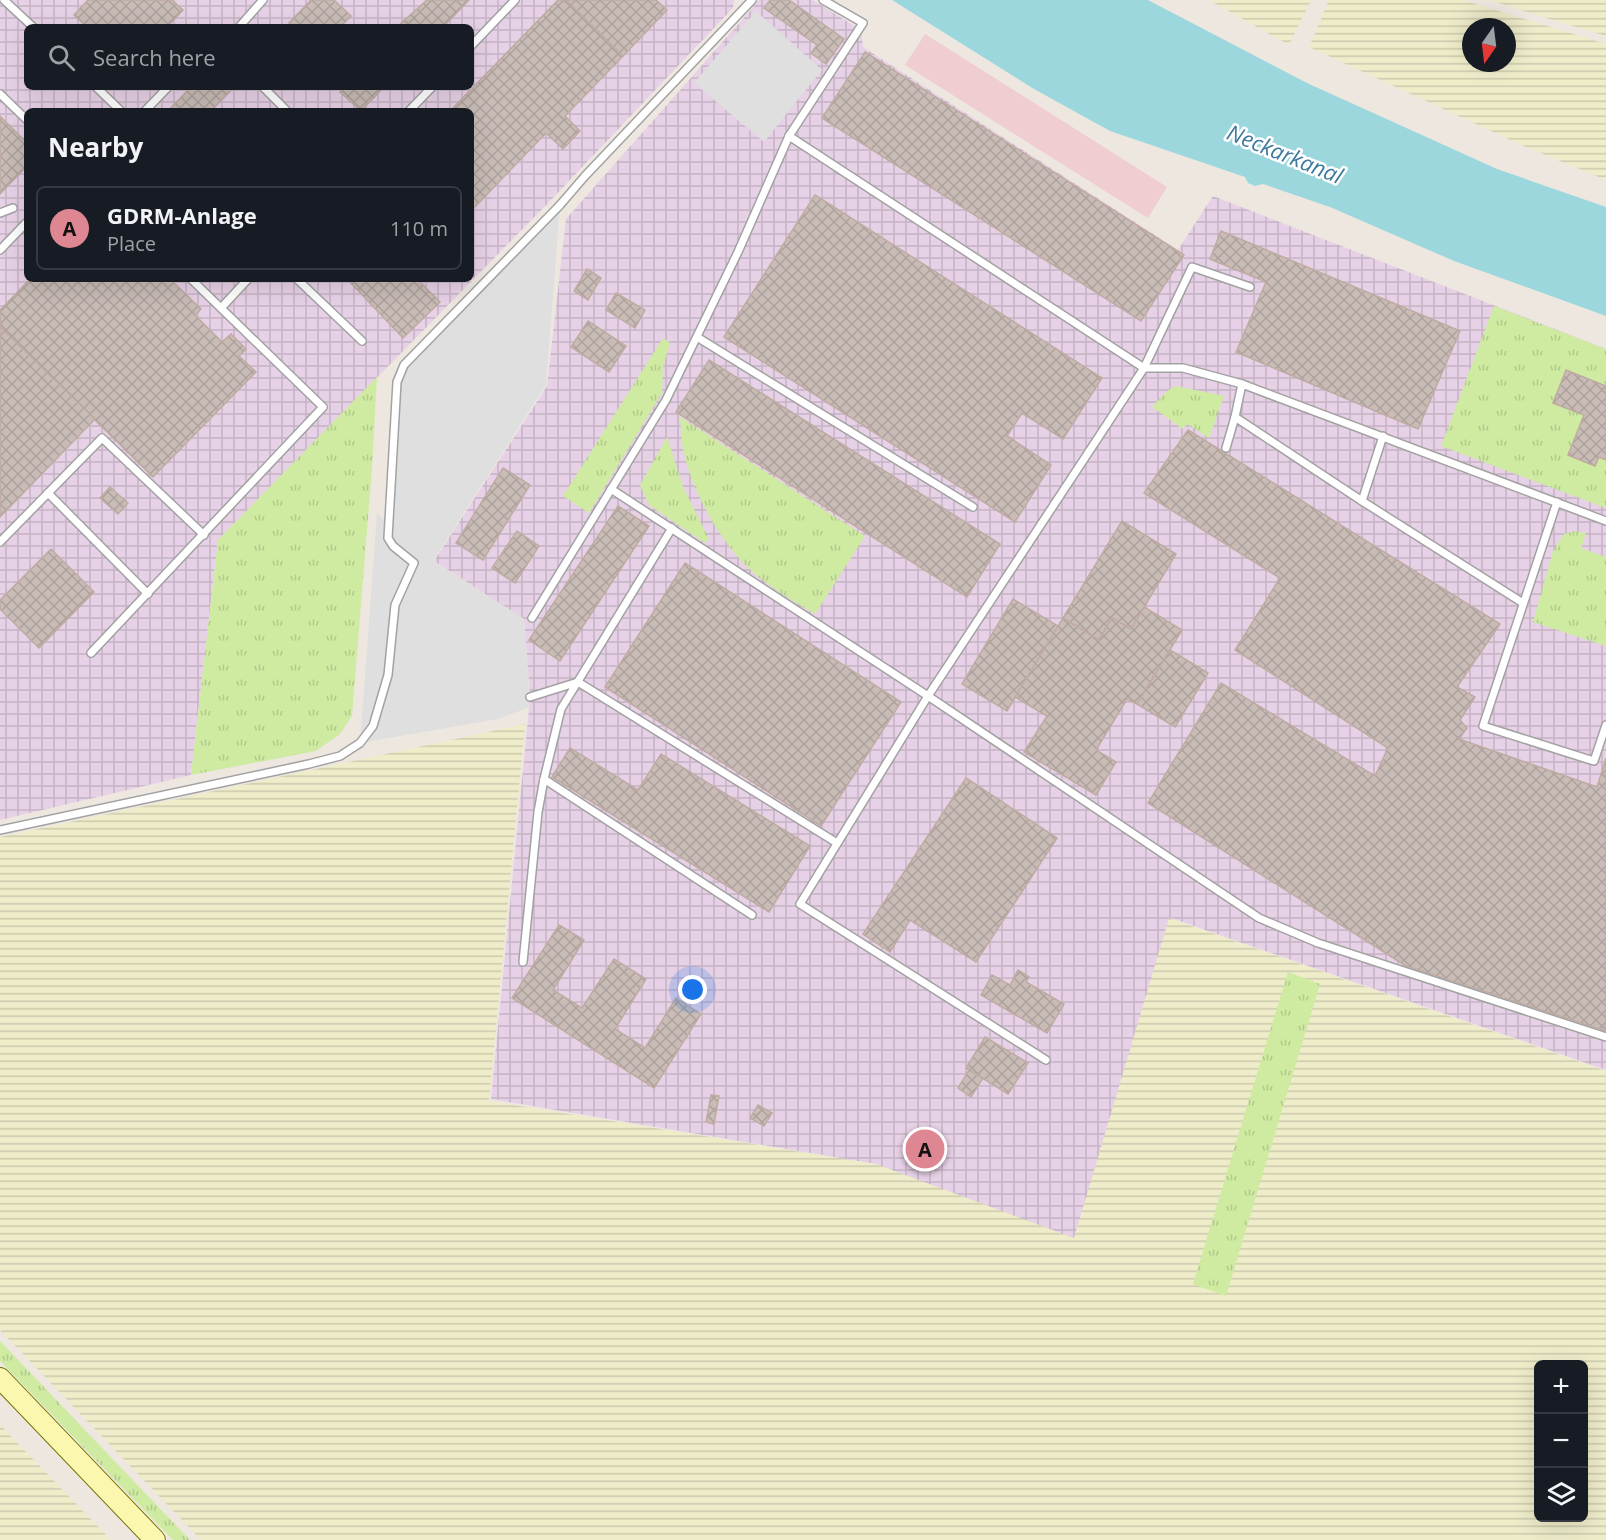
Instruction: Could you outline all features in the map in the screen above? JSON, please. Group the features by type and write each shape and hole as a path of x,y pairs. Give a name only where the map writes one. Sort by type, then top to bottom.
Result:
{"main road":[{"path":"0,1378 155,1540"}],"lane":[{"path":"4,0 30,24"},
{"path":"242,24 263,0"},
{"path":"474,43 516,0"},
{"path":"0,830 309,764 340,756 360,743 373,726 388,675 395,605 414,562 393,546 387,538 397,382 404,365 560,205 752,0"},
{"path":"532,618 666,400 738,252 789,136 863,23 823,0"},
{"path":"99,90 118,108"},
{"path":"148,108 165,90"},
{"path":"266,90 284,108"},
{"path":"412,108 429,90"},
{"path":"0,94 24,117"},
{"path":"789,136 1144,368 1183,368 1242,384 1606,521"},
{"path":"0,213 13,208"},
{"path":"0,250 24,225"},
{"path":"1046,1060 800,904 928,696 1144,368 1191,267 1251,287"},
{"path":"92,653 323,407 194,282"},
{"path":"221,308 245,282"},
{"path":"300,282 362,341"},
{"path":"697,337 973,507"},
{"path":"1226,448 1242,384"},
{"path":"1235,417 1523,603"},
{"path":"1362,501 1383,436"},
{"path":"0,542 102,438 204,535"},
{"path":"610,489 928,696 1259,918 1317,943 1606,1037"},
{"path":"48,493 148,594"},
{"path":"1557,502 1484,726 1594,761 1606,724"},
{"path":"523,962 538,812 561,709 672,528"},
{"path":"578,682 837,843"},
{"path":"530,698 578,682"},
{"path":"544,779 752,915"}],"shaded area":[{"path":"0,0 734,0 733,8 474,279 474,108 24,108 24,282 471,282 218,540 191,775 0,820"},
{"path":"758,0 813,0 861,30 863,47 1178,250 1213,196 1606,349 1606,1070 1171,918 1074,1239 875,1164 491,1099 530,698 524,619 434,561 547,386 566,219"},
{"path":"1209,0 1311,0 1289,45"},
{"path":"1329,0 1463,0 1606,44 1606,180 1517,143 1309,47"},
{"path":"1489,0 1606,0 1606,36 1546,18"},
{"path":"756,11 822,70 764,142 694,83"},
{"path":"925,34 1167,187 1148,218 905,65"},
{"path":"560,205 546,385 433,561 524,619 530,707 498,719 360,743 377,513 387,523 397,382 404,365"},
{"path":"525,724 489,1101 876,1164 1074,1238 1169,918 1606,1071 1606,1540 201,1540 0,1330 0,837"},
{"path":"0,1425 111,1540 0,1540"}],"green space":[{"path":"1494,306 1606,349 1606,508 1441,446"},
{"path":"663,338 670,343 663,367 662,393 589,513 563,496"},
{"path":"377,377 352,716 340,734 316,751 191,775 218,540"},
{"path":"1176,386 1224,396 1209,438 1187,424 1183,429 1152,407 1167,391"},
{"path":"680,417 865,536 815,614 763,581 737,556 719,532 691,478 683,449"},
{"path":"667,437 683,487 709,539 705,543 649,505 640,485"},
{"path":"1574,531 1586,533 1581,548 1606,557 1606,646 1533,622 1553,551 1564,534"},
{"path":"1288,972 1320,984 1226,1296 1193,1284"},
{"path":"0,1341 190,1540 173,1540 0,1361"}],"water":[{"name":"Neckarkanal","path":"892,0 1148,0 1307,83 1497,169 1606,207 1606,316 1454,261 1330,207 1263,184 1255,186 1248,183 1245,177 1110,131 1034,89"}],"building":[{"path":"88,0 172,0 183,10 170,24 84,24 74,15"},
{"path":"311,0 334,0 351,16 343,24 289,23"},
{"path":"427,0 469,0 446,24 400,24"},
{"path":"558,0 566,0 623,56 565,116 580,131 563,149 546,133 474,208 474,108 453,108 470,90 474,90 474,86"},
{"path":"566,0 656,0 667,10 623,56"},
{"path":"770,0 789,0 844,39 826,64 811,53 817,45 764,8"},
{"path":"865,52 1184,255 1141,321 822,118"},
{"path":"188,90 231,90 214,108 171,108"},
{"path":"342,90 381,90 364,108 358,108 340,92"},
{"path":"0,116 24,140 24,169 0,194"},
{"path":"815,195 1102,378 1063,439 1022,413 1007,436 1051,465 1015,522 724,337"},
{"path":"1221,231 1460,331 1418,429 1236,352 1266,282 1210,259"},
{"path":"587,269 601,278 588,300 574,291"},
{"path":"27,282 173,282 201,309 195,315 222,342 231,334 246,349 239,356 256,372 153,477 0,327 0,310"},
{"path":"350,282 420,282 440,302 403,338"},
{"path":"616,293 645,310 635,328 606,310"},
{"path":"588,321 626,346 609,372 571,347"},
{"path":"0,327 95,419 0,517"},
{"path":"709,360 1000,544 967,597 676,412"},
{"path":"1566,370 1606,386 1606,460 1599,457 1595,466 1568,455 1584,415 1553,403"},
{"path":"1188,430 1500,624 1457,687 1475,697 1460,720 1467,728 1459,739 1597,787 1606,758 1606,1031 1406,966 1148,803 1221,683 1375,776 1388,748 1235,650 1280,578 1144,493"},
{"path":"503,468 530,485 483,560 456,543"},
{"path":"110,487 128,503 118,514 100,498"},
{"path":"618,506 649,526 560,661 529,640"},
{"path":"1122,521 1176,554 1131,629 1112,618 1099,640 1063,618"},
{"path":"517,531 539,546 515,583 492,568"},
{"path":"51,549 94,592 39,648 0,609 0,600"},
{"path":"685,563 901,702 821,826 605,687"},
{"path":"1013,599 1058,626 1007,711 962,684"},
{"path":"1144,607 1182,630 1137,704 1127,699 1096,750 1116,762 1096,795 1024,752 1047,716 1015,697 1063,618 1099,640 1112,618 1131,629"},
{"path":"1170,650 1208,673 1175,727 1137,704"},
{"path":"570,748 638,790 661,754 810,846 769,912 552,777"},
{"path":"966,778 1057,838 976,962 910,920 890,952 863,934"},
{"path":"559,925 584,940 553,990 582,1008 614,959 646,979 615,1029 645,1048 676,998 701,1014 654,1088 512,998"},
{"path":"1018,970 1029,977 1026,982 1064,1004 1047,1033 981,995 992,975 1010,985"},
{"path":"985,1037 1028,1063 1008,1094 966,1068"},
{"path":"969,1070 983,1078 971,1097 958,1088"},
{"path":"711,1095 719,1096 714,1124 706,1122"},
{"path":"758,1105 772,1113 764,1126 750,1118"},
{"path":"921,1136 938,1147 933,1155 925,1150 918,1162 909,1156"}],"place":[{"name":"GDRM-Anlage","path":"925,1149"}]}
